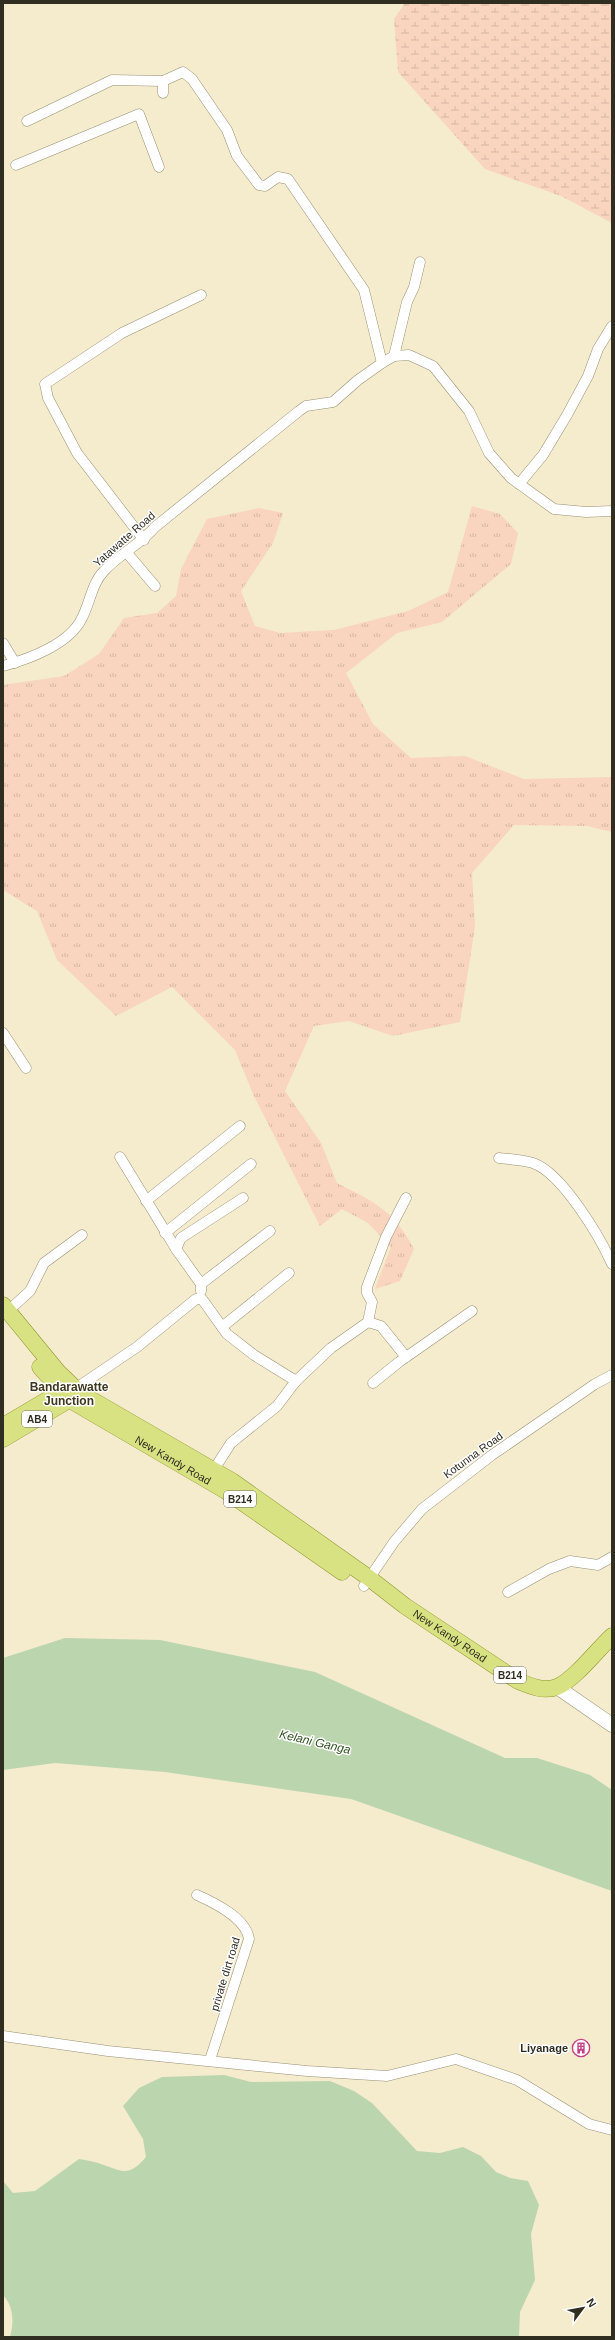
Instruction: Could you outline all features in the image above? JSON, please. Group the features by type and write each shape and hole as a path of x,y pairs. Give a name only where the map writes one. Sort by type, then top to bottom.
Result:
{"main road":[{"name":"B214","path":"5,1313 72,1392"},
{"name":"AB4","path":"3,1426 72,1392"},
{"name":"AB4","path":"3,1439 72,1392"},
{"name":"New Kandy Road","path":"72,1392 211,1474 367,1582 518,1681 535,1688 557,1687"},
{"path":"612,1636 573,1675 557,1687 612,1725"}],"street":[{"path":"27,121 112,80 163,81 183,72 192,79 227,130 237,156 259,185 266,186 278,177 288,179 364,290 382,363"},
{"path":"163,81 163,93"},
{"path":"16,165 138,114 159,167"},
{"path":"420,262 414,287 407,302 394,356 409,355 433,366 469,411 489,453 511,478 554,509 586,512 612,511"},
{"path":"144,540 77,453 48,398 45,384 122,333 201,295"},
{"path":"520,484 543,455 568,415 588,376 598,349 612,326"},
{"name":"Yatawatte Road","path":"3,666 15,663 47,648 77,629 99,577 104,570 144,540 155,527 299,411 306,406 333,402 358,380 394,356"},
{"path":"127,553 155,586"},
{"path":"3,643 15,663"},
{"path":"3,1033 26,1068"},
{"path":"146,1201 240,1126"},
{"path":"120,1157 165,1233 201,1284 200,1299 227,1334 254,1355 296,1381"},
{"path":"499,1158 533,1163 560,1185 576,1203 603,1245 612,1264"},
{"path":"165,1233 251,1164"},
{"path":"176,1249 181,1238 242,1198"},
{"path":"211,1474 231,1442 277,1406 296,1381 331,1348 368,1322 372,1302 367,1293 367,1287 386,1237 406,1198"},
{"path":"201,1284 270,1231"},
{"path":"5,1313 30,1291 44,1263 82,1235"},
{"path":"222,1327 288,1273"},
{"path":"72,1392 137,1347 192,1301 200,1299"},
{"path":"373,1383 406,1357 472,1311"},
{"path":"368,1322 381,1326 406,1357"},
{"name":"Kotunna Road","path":"367,1582 394,1542 422,1509 492,1455 595,1384 612,1375"},
{"path":"508,1592 549,1569 570,1561 598,1565 612,1557"},
{"name":"private dirt road","path":"197,1895 213,1903 242,1923 248,1932 249,1939 210,2060"},
{"path":"3,2036 108,2051 210,2060 307,2071 386,2076 456,2059 518,2080 589,2124 612,2130"}],"green space":[{"path":"405,3 612,3 612,223 561,196 485,169 398,72 394,19"},
{"path":"472,506 500,514 518,533 511,564 442,622 397,633 346,673 373,724 411,758 465,756 524,779 612,777 612,832 587,826 514,825 472,873 475,927 460,1022 393,1036 349,1021 314,1026 285,1091 321,1143 337,1183 382,1208 399,1225 414,1249 400,1281 375,1289 391,1247 368,1223 342,1209 320,1226 253,1094 235,1050 172,987 116,1016 57,960 37,911 3,890 3,685 64,676 99,654 124,618 157,613 176,596 181,569 207,519 259,508 283,513 273,543 241,591 255,626 280,633 334,630 408,611 448,592"}],"water":[{"name":"Kelani Ganga","path":"65,1638 160,1640 315,1672 505,1758 537,1758 590,1775 612,1790 612,1891 351,1799 165,1772 55,1763 3,1770 3,1658"},
{"path":"224,2075 251,2082 330,2081 354,2091 372,2103 417,2151 440,2153 463,2147 481,2156 496,2172 510,2178 528,2181 539,2205 531,2234 535,2280 520,2312 519,2337 10,2337 12,2315 7,2300 3,2295 3,2181 13,2193 35,2191 79,2159 96,2162 124,2171 134,2168 146,2157 143,2139 123,2106 139,2088 162,2077"}],"place":[{"name":"Liyanage","path":"581,2048"}],"district":[{"name":"Bandarawatte Junction","path":"69,1394"}]}
